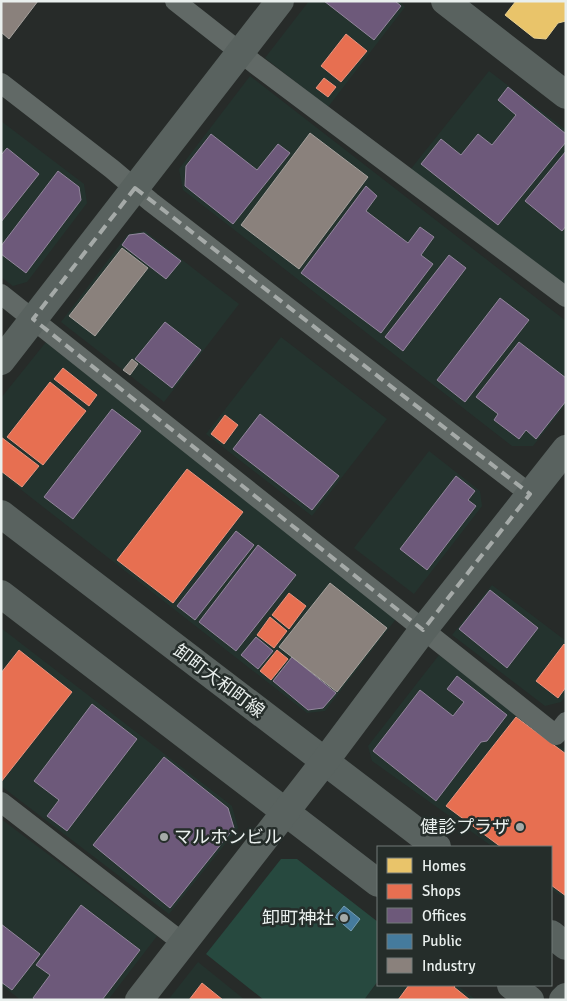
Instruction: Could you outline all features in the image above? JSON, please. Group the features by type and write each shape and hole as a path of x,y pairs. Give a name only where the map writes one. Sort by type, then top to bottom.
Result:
{"street":[{"path":"175,1 566,297"},
{"path":"1,360 280,1"},
{"path":"445,1 566,95"},
{"path":"1,83 530,494"},
{"path":"1,294 556,735 566,722"},
{"path":"139,1000 286,812 423,630 566,449"},
{"name":"卸町大和町線","path":"1,514 436,846"},
{"path":"1,594 377,882"},
{"path":"1,802 184,943"},
{"path":"552,935 566,946"},
{"path":"512,986 530,1000"},
{"path":"563,1000 566,997"}],"highlighted area":[{"path":"135,188 530,494 423,630 33,319"}],"shaded area":[{"path":"309,1 399,1 405,7 328,107 265,58"},
{"path":"489,71 566,130 566,290 410,170"},
{"path":"250,76 566,321 566,404 533,446 512,446 183,190 179,169"},
{"path":"1,121 84,184 87,203 27,282 13,286 1,277"},
{"path":"145,231 239,304 164,402 61,322 128,234"},
{"path":"281,337 387,419 312,516 206,434"},
{"path":"46,342 396,619 325,711 307,713 1,474 1,398"},
{"path":"429,451 480,491 482,506 414,594 354,548"},
{"path":"492,585 566,641 566,696 561,702 545,706 452,635"},
{"path":"1,628 232,806 238,828 169,914 1,786"},
{"path":"439,655 563,749 566,746 566,899 552,890 552,846 492,846 372,761 368,746"},
{"path":"1,819 157,936 108,1000 21,1000 1,985"},
{"path":"198,962 245,1000 168,1000"},
{"path":"377,983 377,986 458,986 476,1000 364,1000"}],"green space":[{"path":"281,859 297,859 377,921 377,982 364,1000 264,1000 206,954"}],"building: Homes":[{"path":"516,1 566,1 566,21 558,23 546,39 534,38 505,15"}],"building: Shops":[{"path":"346,34 367,51 341,82 321,66"},
{"path":"324,78 336,87 328,97 316,88"},
{"path":"63,368 97,395 89,406 54,379"},
{"path":"50,382 86,411 43,465 7,437"},
{"path":"225,415 238,425 224,444 211,434"},
{"path":"1,437 39,466 22,487 1,471"},
{"path":"187,469 243,512 173,603 117,560"},
{"path":"289,593 306,606 289,629 272,615"},
{"path":"270,617 287,631 274,648 257,635"},
{"path":"564,644 566,646 566,687 558,698 536,681"},
{"path":"19,650 72,692 1,782 1,673"},
{"path":"277,650 288,659 271,680 260,671"},
{"name":"健診プラザ","path":"516,717 566,754 566,896 552,886 552,846 500,846 446,806"},
{"path":"202,983 223,1000 189,1000"},
{"path":"408,986 455,986 470,1000 398,1000"}],"building: Offices":[{"path":"324,1 395,1 401,6 374,40"},
{"path":"508,87 566,134 566,142 498,225 421,164 441,139 461,155 478,134 492,145 516,115 498,100"},
{"path":"211,134 257,170 278,144 290,153 233,224 185,186 186,166"},
{"path":"7,148 39,174 1,222 1,155"},
{"path":"566,151 566,226 562,231 525,201"},
{"path":"58,171 79,187 81,200 26,273 1,254 1,246"},
{"path":"366,186 377,196 366,211 408,243 420,227 434,237 421,255 433,264 381,333 301,273"},
{"path":"144,233 181,261 166,279 122,245 129,235"},
{"path":"449,255 466,268 403,351 385,337"},
{"path":"500,298 529,320 465,402 437,380"},
{"path":"165,322 201,350 172,388 135,359"},
{"path":"519,342 566,378 566,401 536,439 526,430 519,439 494,420 498,414 476,397"},
{"path":"112,409 141,431 73,519 44,497"},
{"path":"260,414 339,476 312,510 233,449"},
{"path":"456,476 475,491 468,500 476,506 427,570 400,549"},
{"path":"236,531 254,545 195,620 177,606"},
{"path":"258,545 296,575 236,651 199,622"},
{"path":"490,590 538,628 507,668 459,629"},
{"path":"256,637 273,651 258,669 241,655"},
{"path":"292,657 336,693 323,708 308,710 273,681"},
{"path":"457,676 507,715 487,741 481,742 436,801 373,751 420,690 453,716 464,702 447,689"},
{"path":"92,704 137,739 67,831 47,816 59,800 34,781"},
{"name":"マルホンビル","path":"164,757 228,808 234,828 170,908 93,845"},
{"path":"81,905 140,950 102,1000 36,1000 33,998 50,975 36,965"},
{"path":"1,924 40,954 12,990 1,982"}],"building: Public":[{"path":"344,906 360,919 351,931 335,917"}],"building: Industry":[{"path":"1,1 38,1 9,39 1,32"},
{"path":"310,133 368,177 299,269 241,225"},
{"path":"122,248 148,268 95,336 69,316"},
{"path":"132,359 138,364 130,375 123,370"},
{"path":"330,583 387,628 337,692 279,647"}],"place":[{"name":"健診プラザ","path":"520,827"},
{"name":"マルホンビル","path":"164,837"},
{"name":"卸町神社","path":"344,918"}]}
